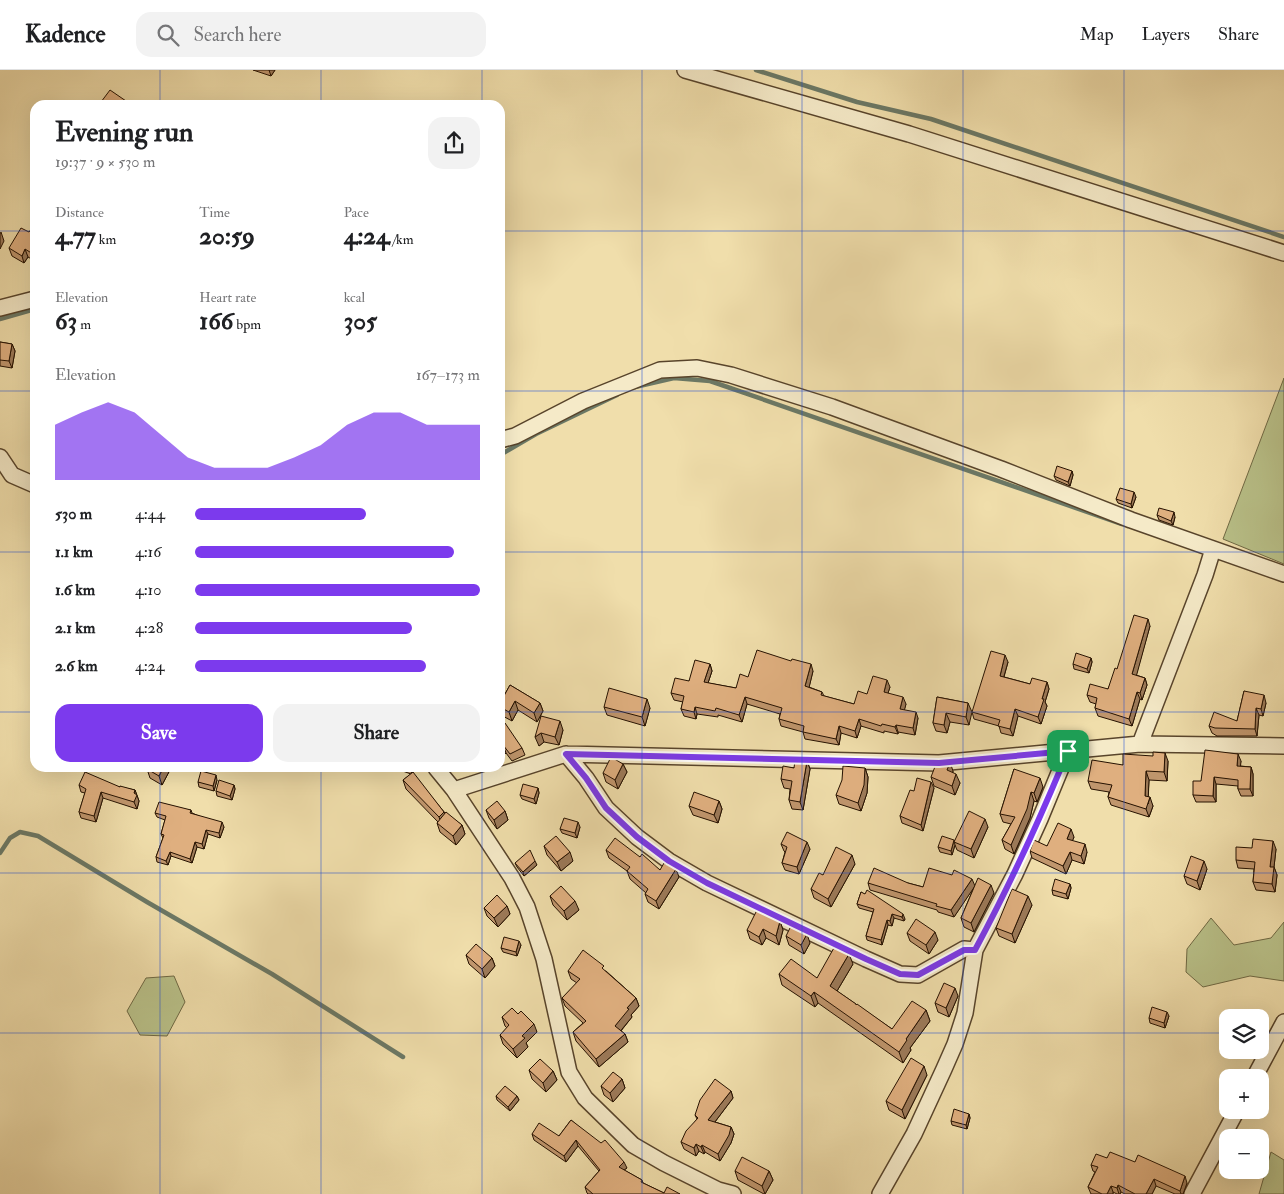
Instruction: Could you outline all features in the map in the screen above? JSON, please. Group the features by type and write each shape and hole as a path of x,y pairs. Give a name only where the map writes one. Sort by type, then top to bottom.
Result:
{"street":[{"path":"685,70 909,134 1284,253"},
{"path":"0,308 30,300"},
{"path":"505,439 515,436 583,401 660,370 697,368 731,375 832,407 1284,574"},
{"path":"0,456 12,475 30,483"},
{"path":"1140,744 1205,575 1213,549"},
{"path":"454,790 566,754 939,763 1140,744 1284,746"},
{"path":"880,1194 914,1134 955,1044 965,1013 975,950 1023,856 1068,751"},
{"path":"566,754 586,778 606,808 637,837 669,861 707,883 900,974 918,975 964,950 975,950"},
{"path":"439,772 454,790 512,878 527,907 544,959 569,1072 585,1098 633,1145 718,1190 732,1194"},
{"path":"1259,1069 1284,1022"},
{"path":"1192,1194 1232,1119"}],"green space":[{"path":"1284,378 1284,564 1223,539"},
{"path":"1211,918 1234,945 1271,938 1284,922 1284,981 1250,976 1203,987 1186,972 1187,949"},
{"path":"174,976 185,1002 167,1036 140,1035 127,1011 146,978"},
{"path":"1271,1152 1284,1160 1284,1194 1259,1194 1263,1179 1269,1179"}],"building":[{"path":"110,90 125,100 102,100"},
{"path":"21,228 30,231 30,252 25,249 22,256 9,248"},
{"path":"0,342 12,344 9,361 0,360"},
{"path":"1057,466 1072,471 1068,482 1054,476"},
{"path":"1120,488 1134,492 1131,504 1116,499"},
{"path":"1159,508 1174,512 1171,521 1157,515"},
{"path":"1134,615 1148,619 1132,674 1145,678 1140,693 1137,692 1129,719 1095,708 1097,698 1087,695 1090,684 1108,689 1115,668 1117,669"},
{"path":"757,650 791,661 792,659 811,664 805,686 822,692 821,695 854,704 858,691 867,694 873,676 887,680 884,692 903,697 900,709 916,712 913,728 882,724 881,726 859,719 855,731 839,726 836,739 803,732 804,726 779,719 782,708 745,697 739,715 716,708 715,711 695,707 694,712 681,709 684,696 671,693 675,678 689,681 695,660 710,664 704,682 736,688 740,674 748,677"},
{"path":"991,651 1005,655 1000,676 1030,684 1032,678 1047,682 1038,717 1015,709 1010,729 998,726 1000,720 972,712"},
{"path":"1076,653 1091,658 1087,669 1073,664"},
{"path":"510,685 540,703 534,713 515,701 509,712 505,710 505,694"},
{"path":"609,688 647,699 642,717 604,707"},
{"path":"1244,691 1264,695 1261,709 1256,708 1255,729 1215,728 1209,726 1214,712 1237,721"},
{"path":"937,697 968,703 966,717 946,713 944,725 933,723"},
{"path":"541,716 560,721 555,737 541,733 535,737"},
{"path":"505,723 522,748 510,754 505,748"},
{"path":"1205,750 1238,754 1237,766 1251,767 1250,789 1238,789 1238,780 1214,777 1213,796 1193,795 1193,781 1201,781"},
{"path":"1153,752 1165,753 1164,772 1146,771 1145,796 1150,797 1146,809 1108,797 1112,785 1088,781 1092,760 1123,765 1123,754 1153,756"},
{"path":"611,757 623,764 615,780 603,773"},
{"path":"795,760 807,761 800,802 789,800 792,781 781,779 783,766 794,768"},
{"path":"950,762 947,770 956,774 952,786 931,777 936,764"},
{"path":"843,766 865,768 864,785 858,803 836,795 842,780"},
{"path":"1014,769 1040,778 1034,793 1031,792 1027,809 1011,845 1002,840 1015,817 1000,814"},
{"path":"85,772 120,787 135,790 134,793 137,795 134,802 101,792 94,816 79,812 86,789 79,785"},
{"path":"152,772 161,772 159,776"},
{"path":"201,772 216,775 213,786 198,782"},
{"path":"413,772 444,812 439,817 403,780"},
{"path":"917,778 931,782 921,825 900,816 910,790 914,791"},
{"path":"219,780 234,785 230,796 216,791"},
{"path":"523,784 538,788 534,799 520,795"},
{"path":"694,792 719,801 714,815 689,806"},
{"path":"497,801 505,811 494,820 486,810"},
{"path":"159,802 191,810 190,813 222,822 219,833 206,830 202,844 195,842 190,859 170,852 166,861 156,857 164,835 161,834 166,816 155,813"},
{"path":"969,811 985,819 971,849 954,842"},
{"path":"446,812 462,825 453,836 437,823"},
{"path":"564,818 578,822 575,833 560,829"},
{"path":"1058,823 1071,829 1067,839 1085,844 1081,856 1070,852 1063,866 1030,851 1034,840 1047,846"},
{"path":"787,832 807,842 797,867 782,863 787,847 781,844"},
{"path":"556,836 570,852 557,862 544,846"},
{"path":"942,836 954,840 951,851 938,847"},
{"path":"615,838 640,857 642,854 660,870 664,863 676,869 656,901 645,894 648,889 627,871 630,867 606,850"},
{"path":"1253,839 1273,841 1270,867 1274,867 1272,884 1253,882 1255,862 1236,860 1236,847 1252,848"},
{"path":"836,847 852,855 828,899 811,889 819,873 823,875"},
{"path":"530,850 535,861 523,872 515,863"},
{"path":"1191,856 1204,861 1197,881 1184,876"},
{"path":"874,868 908,883 923,887 929,868 952,875 954,870 972,879 951,910 868,883"},
{"path":"978,878 991,885 971,923 961,918"},
{"path":"1055,879 1070,884 1066,894 1052,890"},
{"path":"561,886 575,901 564,911 550,896"},
{"path":"1012,889 1028,896 1012,934 996,928"},
{"path":"867,890 903,914 902,917 892,914 890,921 887,920 881,940 866,936 874,909 857,904 861,892 865,894"},
{"path":"497,895 507,906 494,918 484,908"},
{"path":"757,910 780,921 776,936 763,929 759,937 747,930"},
{"path":"916,919 935,932 926,945 907,933"},
{"path":"791,926 807,934 801,945 786,936"},
{"path":"504,937 519,941 516,952 501,948"},
{"path":"476,944 492,958 482,969 466,955"},
{"path":"835,946 849,954 830,986 856,1005 892,1029 912,1001 926,1010 899,1052 814,992 811,996 779,974 791,959 817,978"},
{"path":"583,950 604,966 602,968 636,998 615,1026 625,1034 596,1059 573,1032 586,1021 562,998 580,979 568,971"},
{"path":"944,983 955,988 946,1008 935,1003"},
{"path":"1152,1007 1167,1012 1164,1023 1149,1018"},
{"path":"512,1008 518,1014 521,1011 534,1024 522,1036 525,1038 513,1049 500,1035 509,1025 502,1017"},
{"path":"911,1058 924,1066 902,1110 886,1101"},
{"path":"540,1059 553,1071 543,1083 529,1070"},
{"path":"613,1072 622,1079 610,1093 601,1086"},
{"path":"715,1079 731,1091 708,1120 731,1127 729,1135 718,1154 702,1145 701,1147 696,1144 694,1148 681,1142 686,1131 698,1118 695,1115 700,1100"},
{"path":"505,1086 517,1096 508,1107 496,1096"},
{"path":"954,1109 969,1114 966,1125 951,1121"},
{"path":"571,1120 601,1143 605,1140 624,1162 619,1167 642,1180 641,1182 664,1193 667,1187 680,1194 593,1194 585,1187 600,1170 576,1140 564,1156 532,1134 539,1123 559,1136"},
{"path":"1110,1152 1135,1162 1138,1155 1185,1176 1180,1191 1154,1179 1146,1194 1135,1194 1118,1185 1117,1188 1111,1186 1107,1194 1102,1194 1088,1187 1098,1167 1091,1165 1096,1154 1107,1158"},
{"path":"742,1157 769,1171 762,1186 735,1171"}],"waterway":[{"path":"756,70 857,102 931,119 1284,237"},
{"path":"0,319 30,310"},
{"path":"635,387 674,378 710,381 1122,524"},
{"path":"505,452 536,434 617,395"},
{"path":"0,853 10,838 20,832 38,836 272,974 403,1057"}],"route":[{"path":"1068,751 1040,819 975,950 964,950 918,975 900,974 866,959 707,883 669,861 637,837 606,808 586,778 566,754 939,763 1068,751"}]}
